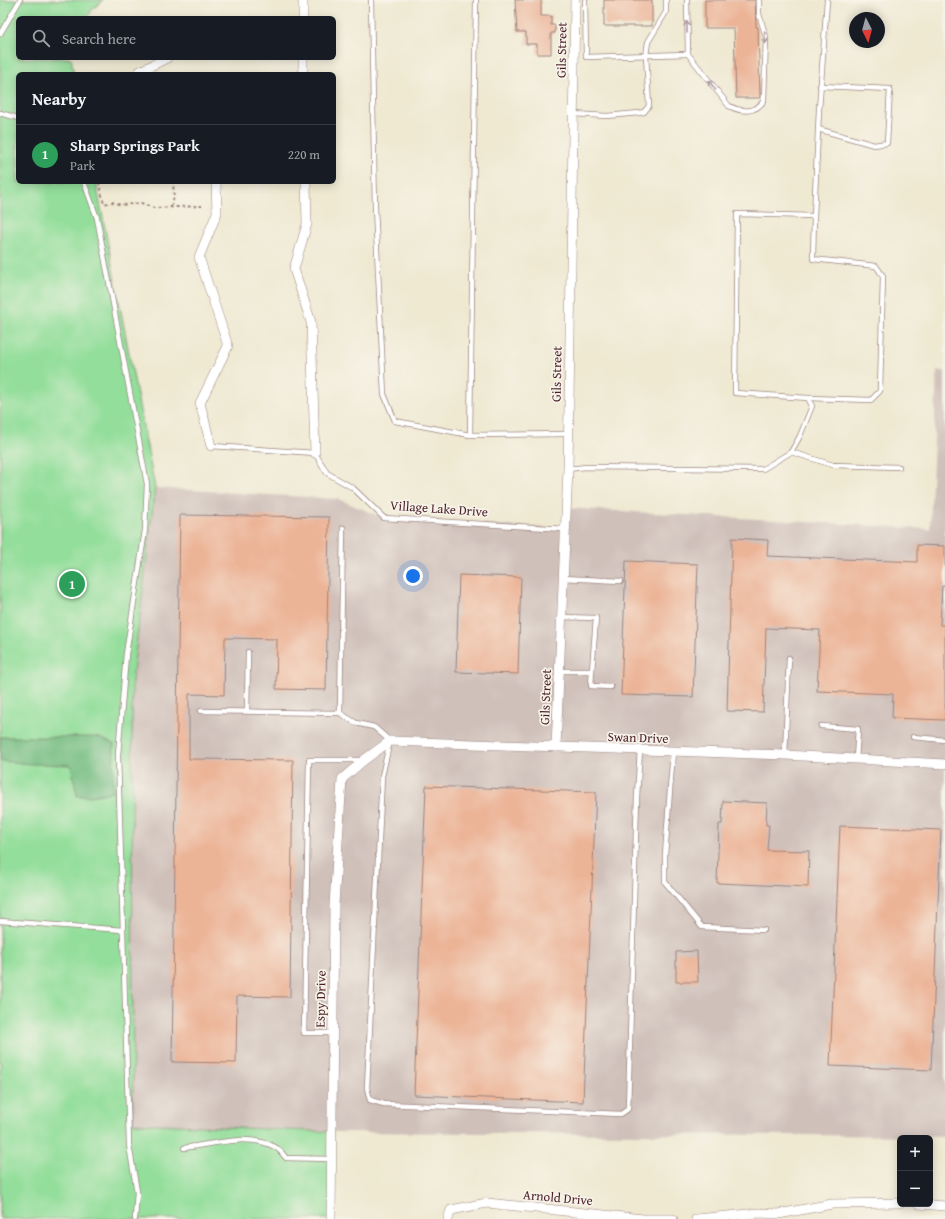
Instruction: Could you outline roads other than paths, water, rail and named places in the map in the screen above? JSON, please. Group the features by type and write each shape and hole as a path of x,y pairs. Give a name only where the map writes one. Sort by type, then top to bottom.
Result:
{"street":[{"path":"302,0 303,16"},
{"name":"Gils Street","path":"556,747 560,616 568,469 575,0"},
{"path":"140,72 163,60"},
{"path":"303,60 303,72"},
{"path":"210,446 200,403 228,346 199,257 217,213 216,184"},
{"path":"306,184 307,224 294,269 312,322 314,453"},
{"path":"364,760 390,741"},
{"name":"Swan Drive","path":"390,741 785,755 945,764"},
{"name":"Espy Drive","path":"331,1219 334,906 342,779 364,760"},
{"path":"696,1219 759,1213 779,1216 832,1204 897,1202"},
{"name":"Arnold Drive","path":"448,1219 451,1210 487,1203 643,1219 673,1219"},
{"path":"933,1205 945,1206"}],"lane":[{"path":"0,34 20,0"},
{"path":"371,0 375,208 384,394 395,421 470,435 568,434"},
{"path":"470,435 476,0"},
{"path":"586,0 586,57"},
{"path":"573,114 607,116 644,112 649,106 646,55 648,42 666,12 666,0"},
{"path":"687,0 688,54 729,106 737,110 753,110 760,107 764,100 766,37 759,14 759,0"},
{"path":"814,216 737,214 735,392 808,398 871,400 880,391 883,276 876,266 813,259 820,86 827,0"},
{"path":"574,57 688,54"},
{"path":"818,129 874,145 888,143 890,89 820,86"},
{"path":"0,113 16,117"},
{"path":"85,184 97,218 147,484 145,530 126,654 118,754 129,1145 137,1192 135,1219"},
{"path":"568,469 586,467 763,469 791,452 800,436 812,406 808,398"},
{"path":"210,446 314,453"},
{"path":"791,452 833,465 899,467"},
{"name":"Village Lake Drive","path":"314,453 327,473 353,488 384,518 565,529"},
{"path":"340,713 343,528"},
{"path":"562,578 621,581"},
{"path":"560,616 596,618 591,686 611,688"},
{"path":"247,712 248,652"},
{"path":"785,755 789,658"},
{"path":"558,671 592,671"},
{"path":"202,711 340,713 356,723 374,727 390,741 382,776 367,1088 370,1100 384,1104 621,1114 628,1109 637,796 640,750"},
{"path":"821,726 858,729 856,759"},
{"path":"913,737 945,740"},
{"path":"674,751 665,855 665,882 702,927 764,930"},
{"path":"333,1033 304,1033 309,760 364,760"},
{"path":"0,921 123,930"},
{"path":"184,1148 234,1141 262,1142 276,1148 286,1158 332,1159"}],"place":[{"name":"Sharp Springs Park","path":"72,584"}]}
